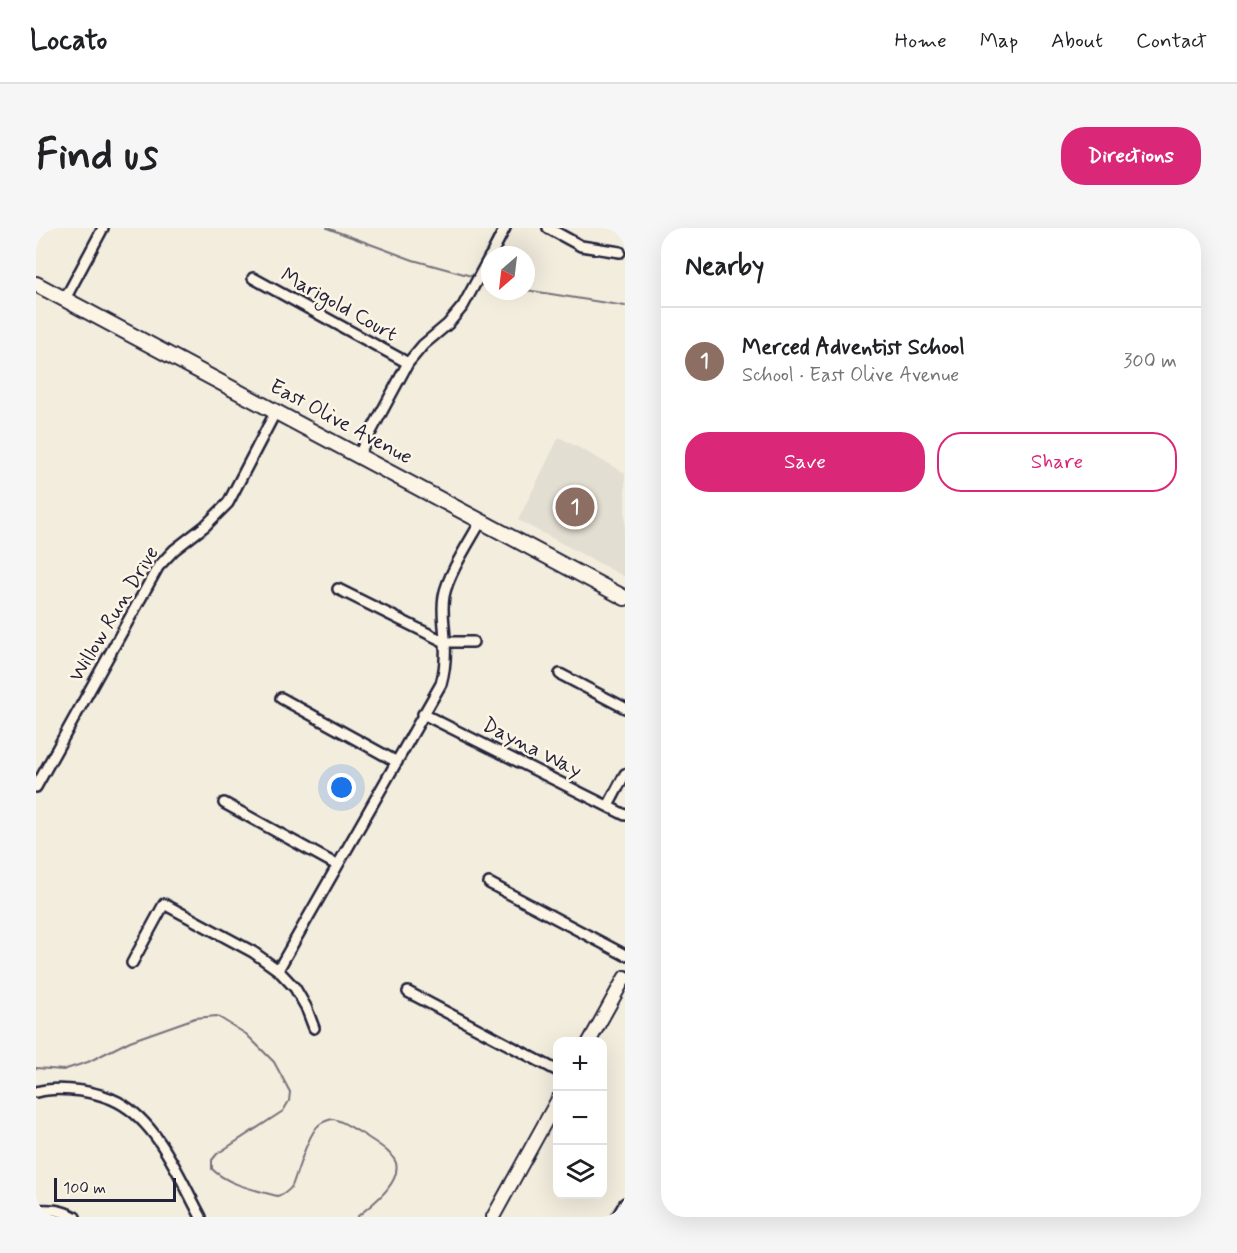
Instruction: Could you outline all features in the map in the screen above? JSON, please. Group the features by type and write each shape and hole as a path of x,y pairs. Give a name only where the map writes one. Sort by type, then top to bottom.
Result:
{"main road":[{"name":"East Olive Avenue","path":"36,284 625,598"}],"street":[{"path":"64,300 103,228"},
{"path":"495,246 505,228"},
{"path":"548,228 581,246 620,252"},
{"path":"358,456 408,363 423,345 448,324 462,306 481,272"},
{"name":"Marigold Court","path":"253,278 408,363"},
{"name":"Willow Run Drive","path":"36,787 158,567 228,503 276,411"},
{"path":"278,970 441,684 445,668 442,612 444,594 455,567 481,521"},
{"path":"338,589 445,642 473,642"},
{"path":"560,674 625,708"},
{"path":"281,698 397,762"},
{"name":"Dayna Way","path":"423,714 625,815"},
{"path":"608,806 625,774"},
{"path":"224,803 337,865"},
{"path":"489,883 625,956"},
{"path":"132,963 164,904 253,952 278,970 295,988 314,1028"},
{"path":"591,1037 625,978"},
{"path":"408,992 553,1068"},
{"path":"36,1092 70,1089 95,1093 118,1102 140,1117 159,1139 201,1217"},
{"path":"493,1217 553,1108"},
{"path":"617,1217 625,1203"},
{"path":"36,1210 51,1209 75,1217"}],"shaded area":[{"path":"559,437 625,473 625,577 518,520"}],"waterway":[{"path":"327,228 413,260 475,277"},
{"path":"535,291 625,306"},
{"path":"36,1068 63,1070 88,1062 130,1041 195,1018 217,1016 246,1034 274,1062 290,1092 289,1101 283,1111 217,1154 212,1160 212,1169 226,1179 277,1196 292,1186 311,1135 320,1124 328,1120 338,1120 378,1144 396,1163 394,1179 390,1186 357,1217"}],"place":[{"name":"Merced Adventist School","path":"575,507"}]}
